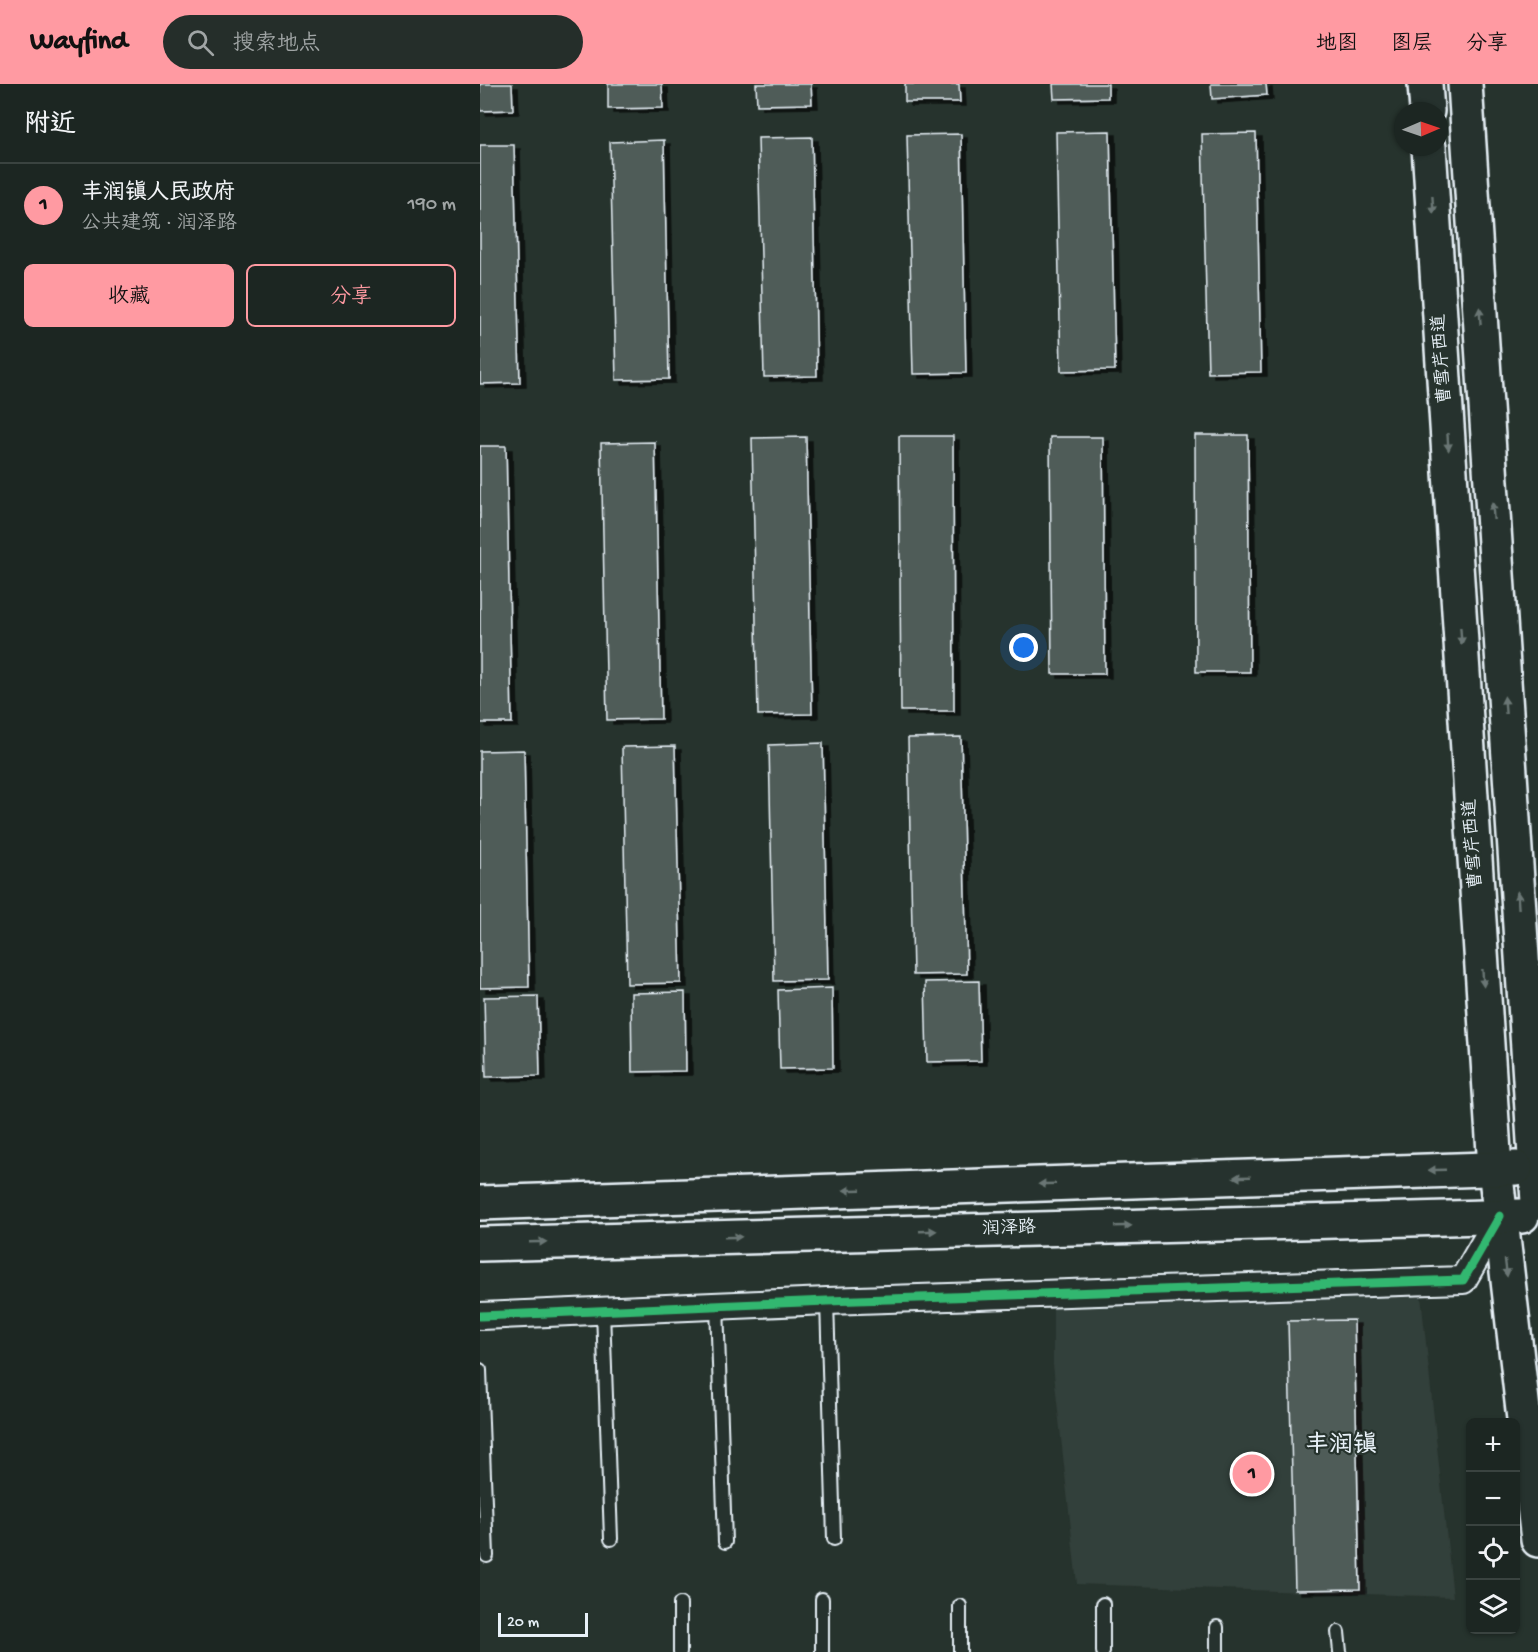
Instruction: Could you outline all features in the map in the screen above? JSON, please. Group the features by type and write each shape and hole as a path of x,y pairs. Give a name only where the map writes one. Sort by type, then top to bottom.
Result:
{"main road":[{"path":"1425,84 1426,102"},
{"path":"1465,84 1538,1202"},
{"name":"曹雪芹西道","path":"1430,156 1495,1168 1538,1540"},
{"path":"480,1203 1535,1168"},
{"name":"润泽路","path":"480,1244 1538,1216"}],"street":[{"path":"480,1316 826,1301 1463,1280 1500,1216"}],"lane":[{"path":"826,1301 834,1539"},
{"path":"717,1305 725,1542"},
{"path":"603,1311 611,1539"},
{"path":"480,1370 487,1556"},
{"path":"822,1599 822,1652"},
{"path":"680,1604 680,1652"},
{"path":"1103,1604 1103,1652"},
{"path":"960,1606 960,1652"},
{"path":"1217,1627 1217,1652"},
{"path":"1338,1632 1340,1652"}],"shaded area":[{"path":"1421,1296 1453,1597 1077,1584 1053,1365 1053,1308"}],"building":[{"path":"480,84 512,84 513,110 480,111"},
{"path":"608,84 662,84 663,108 608,109"},
{"path":"756,84 811,84 812,104 757,105"},
{"path":"905,84 959,84 960,102 905,102"},
{"path":"1053,84 1108,84 1108,98 1054,99"},
{"path":"1211,84 1266,84 1267,95 1212,99"},
{"path":"1110,131 1115,370 1061,371 1056,132"},
{"path":"1256,133 1261,372 1208,373 1202,134"},
{"path":"961,134 966,373 913,374 907,135"},
{"path":"812,137 817,376 764,377 758,138"},
{"path":"664,140 669,379 616,380 610,142"},
{"path":"480,145 514,145 520,383 480,384"},
{"path":"1195,435 1248,435 1250,672 1196,672"},
{"path":"899,436 953,436 954,711 901,711"},
{"path":"806,437 812,714 758,715 752,438"},
{"path":"1050,437 1103,437 1105,674 1052,674"},
{"path":"655,442 661,719 607,720 601,443"},
{"path":"480,446 506,446 512,723 480,723"},
{"path":"961,737 967,974 913,975 908,738"},
{"path":"823,743 828,980 774,981 769,745"},
{"path":"675,746 681,983 627,984 622,747"},
{"path":"524,750 529,987 480,988 480,751"},
{"path":"979,981 981,1061 927,1062 925,982"},
{"path":"832,988 833,1068 780,1069 778,990"},
{"path":"685,992 686,1071 632,1072 631,993"},
{"path":"538,996 540,1076 486,1077 484,997"},
{"path":"1354,1320 1360,1589 1295,1590 1288,1321"}],"cycle path":[{"path":"480,1316 827,1301 1463,1280 1500,1216"}],"place":[{"name":"丰润镇人民政府","path":"1252,1474"}],"district":[{"name":"丰润镇","path":"1341,1446"}]}
